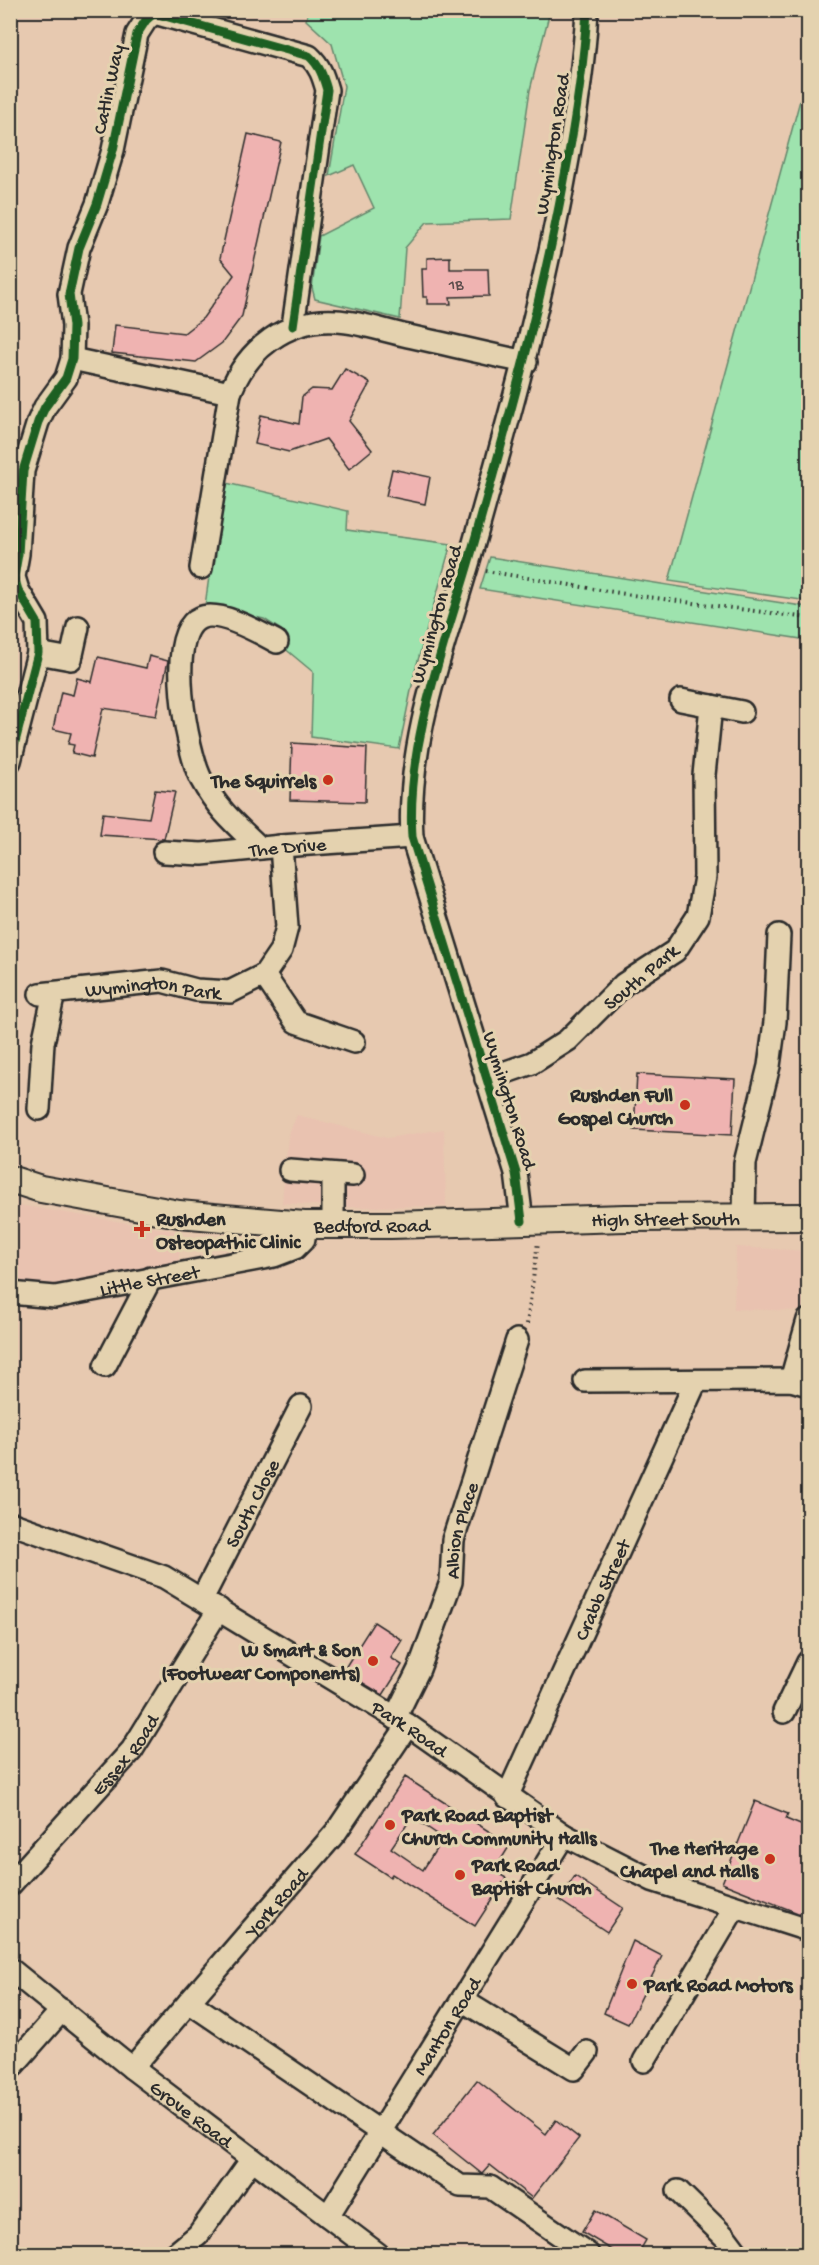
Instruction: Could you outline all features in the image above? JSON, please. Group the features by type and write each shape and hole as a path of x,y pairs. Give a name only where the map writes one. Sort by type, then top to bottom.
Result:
{"main road":[{"name":"Bedford Road","path":"10,1179 41,1189 179,1214 304,1225 532,1220"},
{"name":"High Street South","path":"532,1220 808,1217"}],"street":[{"name":"Wymington Road","path":"532,1220 412,837 412,797 421,732 526,362 549,260 579,92 587,10"},
{"name":"Catlin Way","path":"72,359 73,326 69,294 79,248 97,204 113,150 137,34 146,20 154,13 309,56 318,64 327,90 293,326"},
{"path":"201,568 230,393 237,375 263,345 293,326 338,321 526,362"},
{"path":"10,761 38,653 37,622 18,590 14,578 18,554 23,471 38,422 45,407 66,378 72,359 230,393"},
{"path":"270,847 220,811 200,777 187,737 180,684 185,642 191,626 198,618 209,616 244,625 277,642"},
{"path":"38,653 70,659 78,627"},
{"path":"681,700 742,712"},
{"name":"South Park","path":"486,1079 532,1063 568,1040 624,984 675,951 698,916 705,877 704,775 711,706"},
{"name":"The Drive","path":"164,852 202,854 412,837"},
{"name":"Wymington Park","path":"39,1109 47,993 162,981 196,990 230,992 264,975 281,950 286,927 270,847"},
{"path":"744,1219 745,1163 769,1065 775,1022 779,935"},
{"path":"264,975 296,1022 354,1042"},
{"path":"290,1170 343,1174 333,1225"},
{"name":"Little Street","path":"10,1293 55,1297 274,1256 300,1244 304,1239 304,1225"},
{"path":"105,1366 151,1278"},
{"path":"585,1381 800,1383 808,1320"},
{"name":"Albion Place","path":"401,1721 451,1582 453,1540 517,1340"},
{"name":"Crabb Street","path":"507,1797 696,1381"},
{"name":"South Close","path":"210,1604 301,1406"},
{"name":"Park Road","path":"10,1523 164,1577 401,1721 564,1835 652,1880 808,1930"},
{"name":"Essex Road","path":"10,1885 132,1750 210,1604"},
{"path":"784,1712 808,1662"},
{"name":"York Road","path":"132,2068 336,1832 401,1721"},
{"name":"Manton Road","path":"328,2216 564,1835"},
{"path":"644,2061 735,1907"},
{"name":"Grove Road","path":"10,1969 132,2068 378,2254"},
{"path":"462,2000 574,2069 587,2052"},
{"path":"189,2002 460,2186 490,2187 588,2254"},
{"path":"10,2069 62,2010"},
{"path":"175,2254 198,2235 252,2159"},
{"path":"678,2191 726,2238 738,2254"}],"path":[{"path":"467,569 625,594 808,618"},
{"path":"517,1340 526,1331 532,1220"}],"shaded area":[{"path":"297,1115 387,1138 444,1129 446,1206 348,1207 282,1203 288,1136"},
{"path":"24,1206 182,1232 178,1266 56,1294 11,1290 10,1207"},
{"path":"736,1247 808,1251 808,1282 802,1311 734,1309"}],"green space":[{"path":"308,11 550,11 530,90 511,219 427,222 405,248 400,319 315,299 312,288 319,236 374,208 354,165 329,176 344,86 332,44 306,20"},
{"path":"808,71 808,601 669,581"},
{"path":"222,482 348,511 347,530 451,544 415,671 399,749 311,737 313,672 283,647 286,633 264,619 205,606"},
{"path":"490,557 808,607 808,640 480,589"}],"building":[{"path":"248,134 281,142 242,316 222,343 196,362 112,353 115,325 184,333 203,318 234,275 220,258"},
{"path":"450,257 450,269 488,269 489,296 450,297 451,304 427,304 427,297 423,297 422,269 427,269 427,258"},
{"path":"345,369 370,383 349,421 372,450 349,469 326,439 289,452 255,444 261,415 299,424 302,397 312,389 332,390"},
{"path":"392,469 430,477 425,504 386,496"},
{"path":"149,656 168,661 156,716 103,708 92,758 72,753 74,745 68,744 71,733 53,729 61,692 73,695 77,678 92,682 98,657 146,668"},
{"name":"The Squirrels","path":"292,743 367,748 365,802 290,800"},
{"path":"155,790 175,792 164,839 100,835 103,813 149,818"},
{"name":"Rushden Full Gospel Church","path":"637,1074 735,1079 732,1135 634,1130"},
{"name":"W Smart & Son (Footwear Components)","path":"374,1622 402,1640 391,1658 402,1665 383,1695 343,1671"},
{"path":"405,1777 510,1845 494,1871 506,1878 475,1926 392,1874 390,1877 355,1854","holes":["412,1817 443,1838 423,1870 391,1848"]},
{"name":"The Heritage Chapel and Halls","path":"755,1801 788,1814 786,1819 808,1828 808,1917 722,1883"},
{"path":"575,1876 623,1908 607,1932 559,1900"},
{"name":"Park Road Motors","path":"633,1941 662,1956 628,2024 604,2013"},
{"path":"477,2080 546,2134 556,2120 579,2138 532,2198 490,2165 482,2174 433,2135"},
{"path":"595,2210 646,2240 638,2254 619,2254 582,2232"}],"cycle path":[{"path":"522,1221 516,1173 412,837 412,801 415,764 430,692 522,369 544,278 575,120 587,10"},
{"path":"10,761 38,653 37,622 18,590 14,577 18,554 23,471 38,422 45,407 66,378 72,359 73,326 69,294 79,248 97,204 113,150 137,34 146,20 154,13 309,56 321,72 327,90 293,326"}],"place":[{"name":"The Squirrels","path":"328,780"},
{"name":"Rushden Full Gospel Church","path":"685,1105"},
{"name":"Rushden Osteopathic Clinic","path":"142,1229"},
{"name":"W Smart & Son (Footwear Components)","path":"373,1661"},
{"name":"Park Road Baptist Church Community Halls","path":"390,1825"},
{"name":"The Heritage Chapel and Halls","path":"770,1859"},
{"name":"Park Road Baptist Church","path":"460,1875"},
{"name":"Park Road Motors","path":"632,1984"}]}
